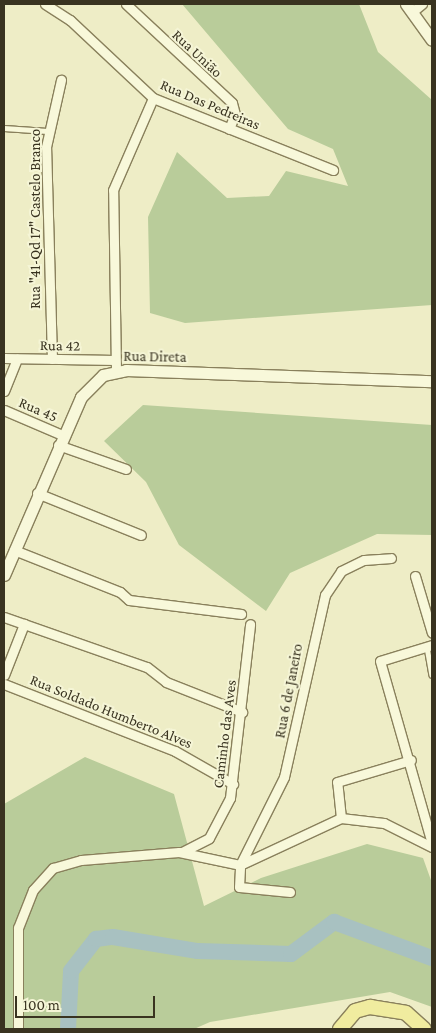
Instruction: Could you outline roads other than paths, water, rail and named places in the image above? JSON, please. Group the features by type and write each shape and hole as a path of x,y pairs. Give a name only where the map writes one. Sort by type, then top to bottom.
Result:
{"main road":[{"path":"340,1029 355,1011 370,1007 406,1013 424,1029"}],"street":[{"name":"Rua Das Pedreiras","path":"45,4 70,20 153,98 333,170"},
{"name":"Rua União","path":"126,4 232,103 234,114 228,129"},
{"path":"422,4 409,8 432,40"},
{"name":"Rua \"41-Qd 17\" Castelo Branco","path":"52,359 47,131 61,80"},
{"path":"116,366 113,190 153,98"},
{"name":"Rua 42","path":"4,358 52,359 116,366"},
{"path":"4,391 17,359"},
{"name":"Rua Direta","path":"4,575 60,440 88,386 116,366 432,381"},
{"name":"Rua 45","path":"4,410 60,440 126,469"},
{"path":"37,492 141,535"},
{"path":"14,550 120,592 132,601 241,614"},
{"name":"Rua 6 de Janeiro","path":"240,865 284,777 325,595 340,571 364,560 392,558"},
{"path":"415,576 432,633"},
{"path":"4,617 147,667 161,679 242,712"},
{"path":"4,675 24,624"},
{"name":"Caminho das Aves","path":"179,852 194,850 208,838 226,809 233,784 250,624"},
{"path":"430,646 380,661 411,760 432,846"},
{"name":"Rua Soldado Humberto Alves","path":"4,684 175,751 233,784"},
{"path":"341,818 336,785 411,760"},
{"path":"18,1029 18,928 42,877 81,860 179,852 240,865 341,818 384,823 432,846"},
{"path":"240,865 239,887 290,892"}],"lane":[{"path":"4,122 5,128 47,131"},
{"path":"430,646 432,675"}],"waterway":[{"path":"68,1029 71,971 96,939 113,937 198,951 291,954 334,922 432,958"}]}
